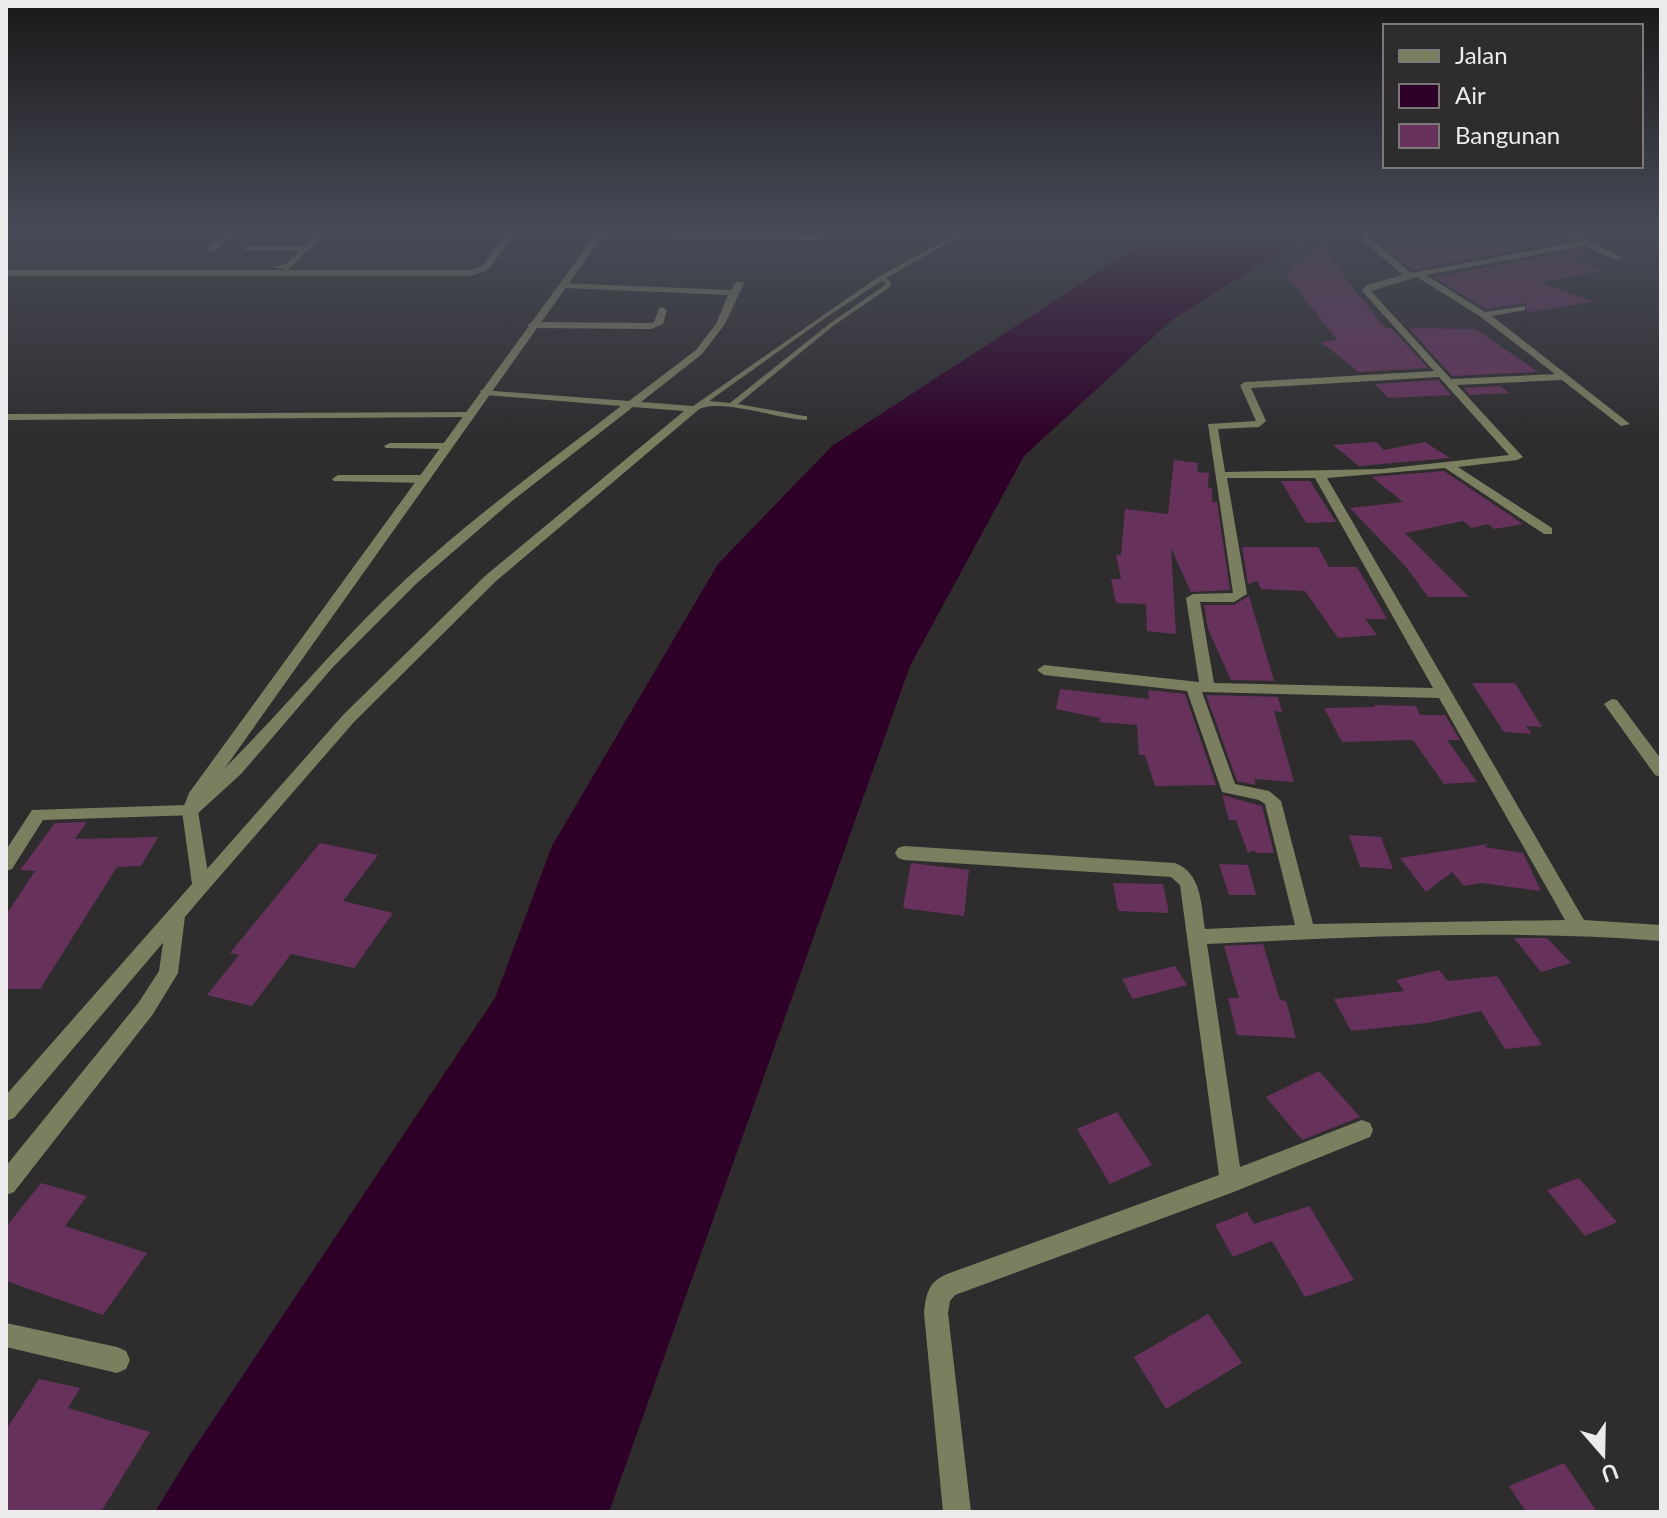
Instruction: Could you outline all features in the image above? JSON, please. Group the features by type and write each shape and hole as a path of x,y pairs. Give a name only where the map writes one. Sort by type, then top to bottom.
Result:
{"street":[{"path":"201,886 192,819 195,797 551,302"},
{"path":"192,819 328,664 412,580 508,498 666,380 703,348 720,324 729,302"},
{"path":"1222,475 1319,475 1449,466 1517,457 1376,302"},
{"path":"1461,302 1484,315 1625,424"},
{"path":"1484,315 1522,308"},
{"path":"532,325 651,326 658,324 662,310"},
{"path":"1306,932 1273,801 1266,795 1235,792 1228,788 1200,687 1193,598 1234,598 1240,594 1212,426 1253,426 1261,421 1245,385 1565,377"},
{"path":"485,392 630,404 697,406"},
{"path":"6,1111 349,718 490,579 697,406"},
{"path":"6,417 469,414"},
{"path":"390,446 447,446"},
{"path":"1449,466 1548,531"},
{"path":"1319,475 1445,693 1487,773 1579,927"},
{"path":"338,479 423,479"},
{"path":"1044,670 1200,687 1445,693"},
{"path":"1612,704 1661,771"},
{"path":"6,864 38,814 192,819"},
{"path":"904,853 1175,870 1188,882 1231,1182"},
{"path":"6,1184 146,1008 168,973 176,916"},
{"path":"1197,937 1579,927 1661,932"},
{"path":"957,1512 936,1313 938,1295 947,1286 1231,1182 1362,1130"},
{"path":"6,1335 117,1360"}],"lane":[{"path":"697,406 841,302"},
{"path":"732,405 831,325 865,302"},
{"path":"697,406 732,405 804,418"}],"water":[{"path":"1053,302 1200,302 1173,319 1024,456 910,666 609,1512 155,1512 191,1453 495,998 552,846 718,564 832,446"}],"building":[{"path":"1307,302 1364,302 1385,328 1391,328 1428,368 1359,372 1321,342 1337,340"},
{"path":"1474,302 1594,302 1527,312 1525,303 1486,309"},
{"path":"1409,328 1476,329 1538,372 1452,376"},
{"path":"1438,380 1451,395 1388,398 1375,384"},
{"path":"1500,386 1509,393 1470,395 1464,388"},
{"path":"1376,442 1384,450 1425,442 1450,458 1359,466 1333,445"},
{"path":"1174,460 1198,463 1197,472 1209,473 1208,488 1212,488 1212,502 1217,502 1230,590 1191,592 1171,548 1176,634 1147,631 1146,604 1116,603 1111,579 1121,579 1116,555 1121,555 1125,509 1168,514"},
{"path":"1444,471 1523,524 1494,529 1488,524 1472,528 1463,521 1405,533 1469,597 1428,597 1407,568 1350,508 1403,502 1372,477"},
{"path":"1281,481 1310,481 1336,522 1306,523"},
{"path":"1242,547 1318,547 1329,567 1357,567 1387,619 1365,619 1377,635 1338,638 1305,591 1261,589 1257,581 1248,584"},
{"path":"1249,596 1274,681 1231,680 1208,629 1204,605 1234,605"},
{"path":"1472,683 1515,683 1542,727 1526,726 1532,734 1504,732"},
{"path":"1060,689 1149,699 1148,690 1185,694 1216,785 1155,786 1145,755 1139,755 1137,725 1100,722 1100,718 1056,709"},
{"path":"1206,695 1278,697 1282,712 1274,711 1294,782 1254,779 1256,785 1237,781"},
{"path":"1416,706 1420,715 1445,715 1460,740 1447,740 1477,782 1444,784 1413,740 1342,742 1324,708"},
{"path":"1222,795 1262,806 1274,853 1256,853 1254,850 1248,853 1236,820 1229,820"},
{"path":"87,822 75,839 158,837 141,866 117,867 40,989 6,989 6,915 35,871 20,870 55,823"},
{"path":"1349,835 1381,837 1393,869 1360,867"},
{"path":"320,843 378,855 343,901 393,913 354,968 291,954 252,1006 207,995 239,955 230,953"},
{"path":"1489,844 1484,847 1523,853 1541,891 1481,883 1464,886 1452,872 1426,892 1400,858"},
{"path":"911,863 969,870 964,916 903,908"},
{"path":"1219,864 1248,865 1256,895 1229,895"},
{"path":"1113,883 1163,884 1169,913 1118,911"},
{"path":"1514,938 1547,938 1571,963 1541,972"},
{"path":"1263,944 1280,1000 1286,1001 1296,1038 1237,1035 1228,998 1239,998 1224,946"},
{"path":"1175,966 1187,985 1133,999 1122,979"},
{"path":"1439,970 1448,981 1497,976 1542,1045 1505,1049 1481,1011 1427,1023 1351,1031 1334,999 1404,991 1396,980"},
{"path":"1319,1071 1360,1117 1302,1140 1266,1097"},
{"path":"1117,1112 1152,1165 1110,1184 1077,1129"},
{"path":"1579,1178 1617,1222 1585,1236 1547,1190"},
{"path":"41,1183 87,1196 65,1226 147,1253 103,1315 6,1281 6,1227"},
{"path":"1309,1206 1354,1280 1305,1297 1272,1241 1233,1257 1215,1225 1247,1212 1254,1224"},
{"path":"1208,1314 1242,1363 1166,1409 1134,1357"},
{"path":"39,1379 80,1388 68,1408 150,1432 101,1512 6,1512 6,1430"},
{"path":"1564,1463 1597,1512 1526,1512 1509,1486"}]}
